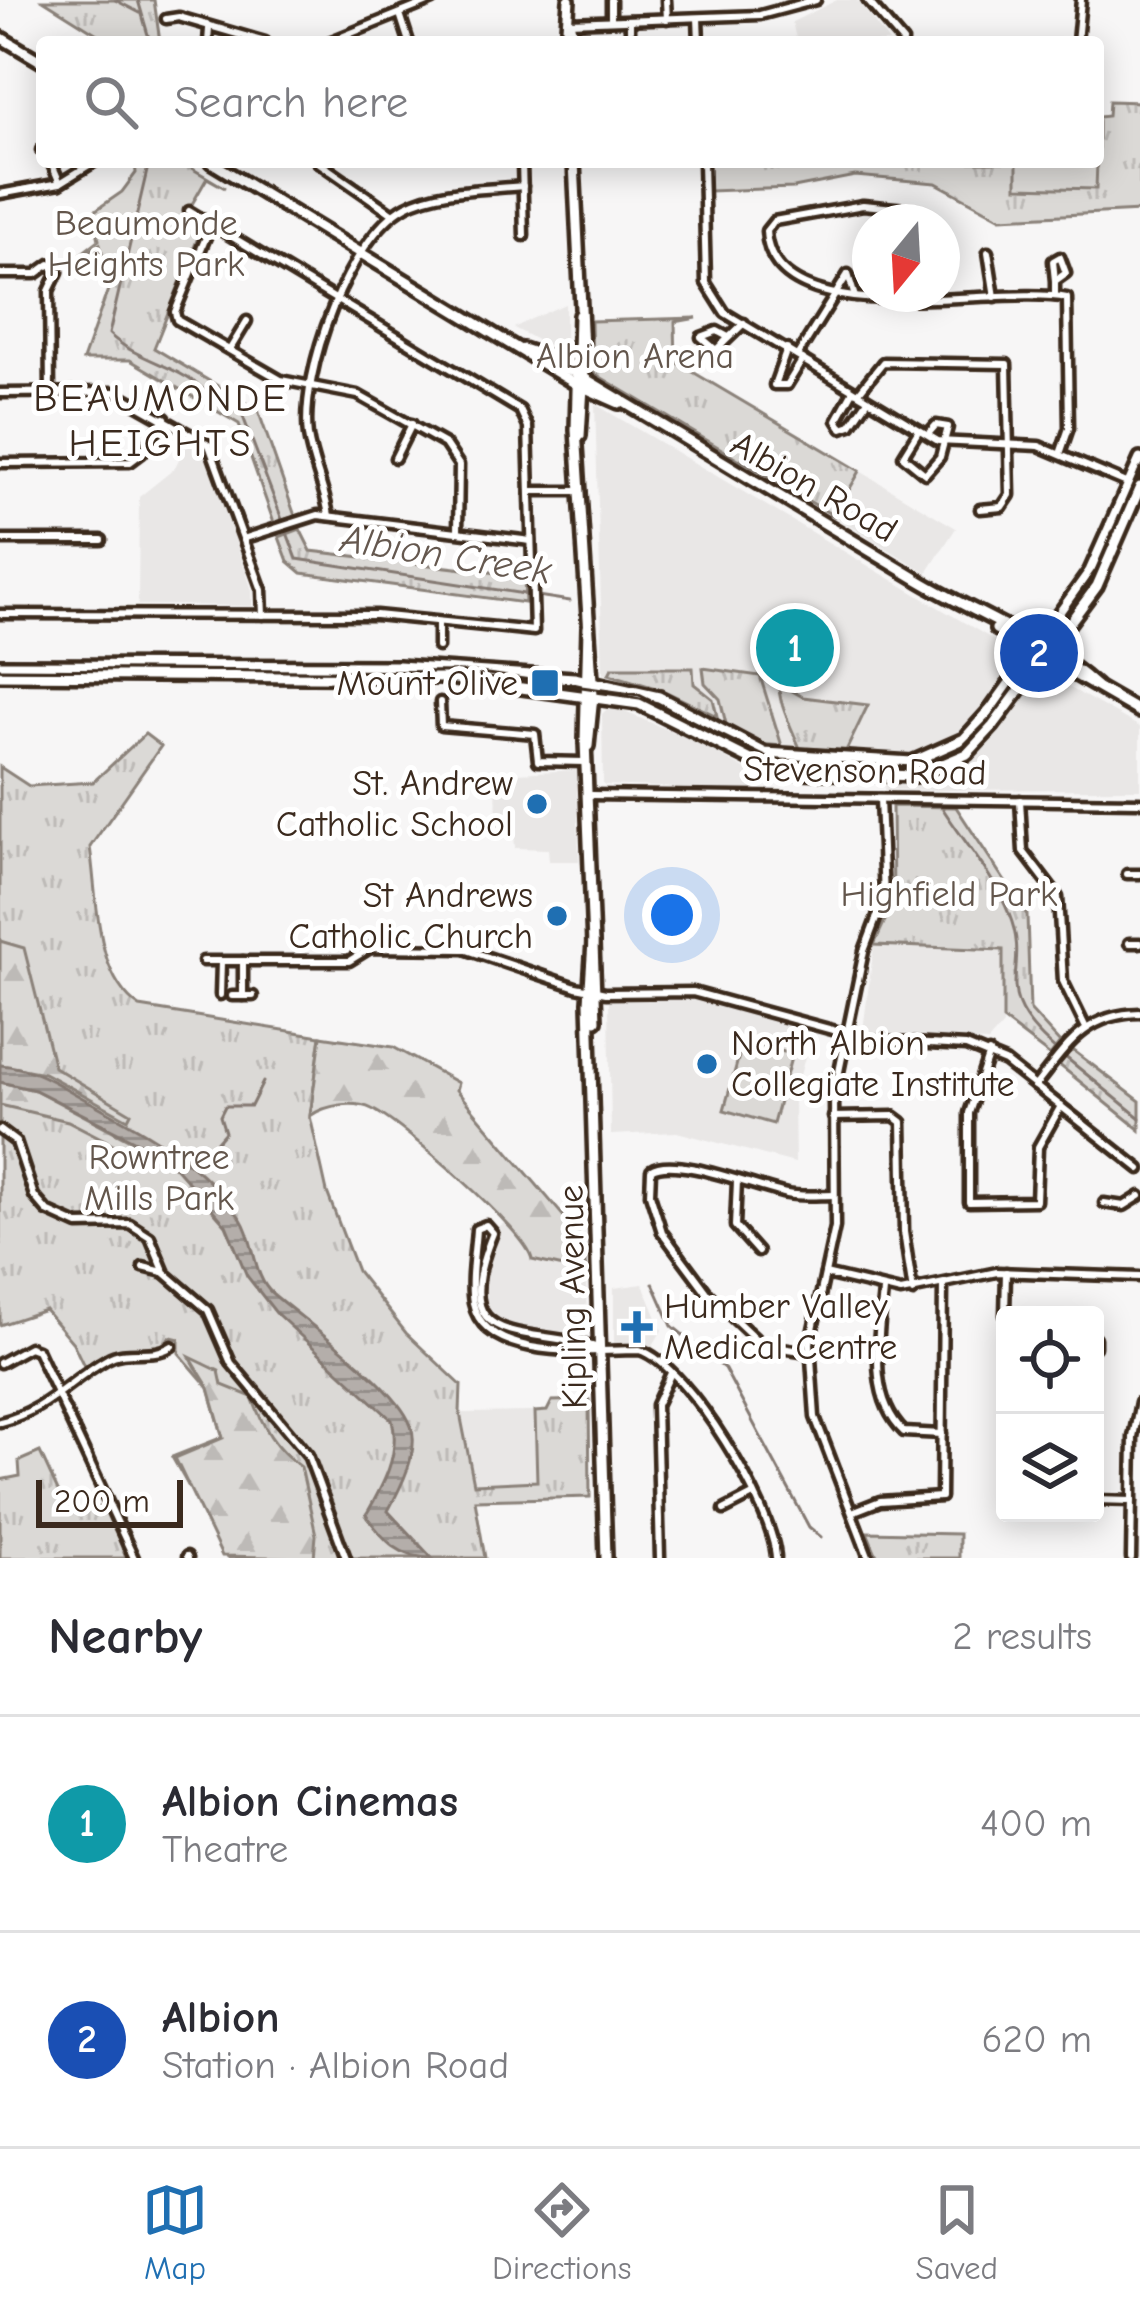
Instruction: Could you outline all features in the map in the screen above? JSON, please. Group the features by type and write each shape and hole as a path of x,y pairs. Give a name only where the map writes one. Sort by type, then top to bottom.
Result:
{"main road":[{"path":"569,0 570,36"},
{"path":"0,38 36,59"},
{"name":"Albion Road","path":"222,168 1140,712"},
{"name":"Kipling Avenue","path":"574,168 606,1558"},
{"name":"Kipling Avenue","path":"579,315 576,349 584,417 580,436"},
{"name":"Albion Road","path":"523,349 550,358 580,381"},
{"path":"550,358 566,360 576,349"},
{"path":"584,417 591,402 614,402"},
{"path":"0,675 430,677 588,696 664,713 773,771 899,778 927,774 967,754 1047,656 1105,572 1140,459"},
{"path":"0,665 420,666 588,680 659,697 765,753 902,764 932,756 964,739 1097,558 1135,485"}],"street":[{"path":"354,36 433,0"},
{"path":"610,21 611,0"},
{"path":"667,0 667,19"},
{"path":"569,22 760,15 815,0"},
{"path":"867,0 898,36"},
{"path":"1078,36 1082,0"},
{"path":"166,20 178,17 242,36"},
{"path":"400,17 407,36"},
{"path":"698,18 699,36"},
{"path":"629,20 630,36"},
{"path":"208,36 209,28"},
{"path":"53,168 60,183"},
{"path":"0,194 60,183 84,168"},
{"path":"327,168 393,214"},
{"path":"522,168 524,236"},
{"path":"703,168 706,283 719,308 946,444 1040,446 1135,485"},
{"path":"329,516 308,435 322,333 337,298 393,214 435,196 523,186"},
{"path":"852,208 770,223 766,238 775,267 830,297 852,297"},
{"path":"0,614 376,615 531,634 536,626 528,427 520,410 189,211"},
{"path":"211,225 176,318 275,377 358,395 457,455 458,531"},
{"path":"988,251 995,297"},
{"path":"36,274 44,265 55,267 58,277 50,285 50,393"},
{"path":"0,274 36,274 50,285"},
{"path":"787,349 773,385 787,386 830,297 848,274 852,287"},
{"path":"1055,281 1055,296"},
{"path":"960,296 1067,298 1069,428 1060,454"},
{"path":"230,350 247,321"},
{"path":"728,337 743,322"},
{"path":"868,400 851,425 842,428 837,420 883,362 1003,363 1009,368 1006,504 980,509"},
{"path":"0,393 115,392 165,418 215,454 262,590 263,615"},
{"path":"0,463 130,461 142,453 165,418"},
{"path":"395,458 412,424"},
{"path":"945,424 946,444 928,472 921,473 903,457 923,433 945,424"},
{"path":"530,491 583,491"},
{"path":"245,538 329,516 531,541"},
{"path":"0,540 102,540"},
{"path":"438,623 438,647"},
{"path":"440,702 441,726 535,734 538,761 589,762"},
{"name":"Stevenson Road","path":"590,795 1140,802"},
{"path":"869,1558 815,1417 810,1352 833,1240 833,1118 864,951 884,898 880,799"},
{"path":"1020,800 1024,851 1058,897 1063,981 1085,1026"},
{"path":"1126,874 1140,874"},
{"path":"1129,943 1140,943"},
{"path":"202,961 352,961 370,948 454,948 590,990 693,992 889,1044 966,1046 989,1053 1140,1168"},
{"path":"220,995 221,961"},
{"path":"242,996 243,961"},
{"path":"232,996 253,996"},
{"path":"1035,1086 1085,1026 1110,1014 1140,1012"},
{"path":"989,1053 969,1113 969,1202 1036,1201 1038,1147 1061,1106"},
{"path":"833,1118 894,1116 902,1122 905,1250 913,1292"},
{"path":"0,1130 16,1142 34,1196 47,1211 78,1225 139,1228 150,1238 165,1273 208,1310 231,1363 308,1455 346,1558"},
{"path":"810,1352 771,1348 755,1340 709,1294 654,1214 654,1165 790,1195 834,1195"},
{"path":"737,1181 735,1226 758,1252"},
{"path":"1104,1203 1124,1206 1140,1196"},
{"path":"535,1344 500,1329 480,1304 481,1275 493,1233 481,1225 474,1232 473,1304 497,1335 535,1344 648,1352 700,1403 773,1530 776,1558"},
{"path":"143,1268 165,1273"},
{"path":"825,1274 883,1291 913,1292 1006,1272 1140,1277"},
{"path":"1005,1306 1006,1272"},
{"path":"852,1512 880,1501 938,1500 943,1285"},
{"path":"883,1291 878,1340 885,1403 904,1432 942,1434"},
{"path":"0,1422 59,1397 113,1355 172,1346"},
{"path":"0,1363 35,1348 134,1558"},
{"path":"661,1558 656,1405 671,1373"},
{"path":"1131,1558 1132,1437 1140,1402"},
{"path":"724,1510 753,1496"},
{"path":"1104,1500 1132,1501"}],"shaded area":[{"path":"837,0 857,0 884,36 796,36 792,22"},
{"path":"565,304 565,355 514,328 529,320"},
{"path":"595,404 1014,652 1016,663 978,716 956,735 922,752 889,758 759,744 674,695 603,673"},
{"path":"189,440 208,458 252,590 252,606 138,605 139,497 174,469"},
{"path":"860,471 956,528 927,573 834,516"},
{"path":"1045,674 1140,727 1140,789 884,790 885,785 943,775 974,757"},
{"path":"610,706 693,740 759,777 755,791 603,785 602,714"},
{"name":"St. Andrew Catholic School","path":"577,770 579,861 549,861 548,849 515,848 514,834 497,834 496,774"},
{"path":"874,945 1003,950 1003,1025 988,1042 888,1038 863,1030"},
{"name":"North Albion Collegiate Institute","path":"693,997 812,1032 794,1097 795,1163 677,1132 611,1135 609,1001"},
{"path":"0,1065 48,1079 134,1126 191,1165 225,1199 246,1228 266,1287 371,1375 403,1410 413,1447 388,1511 432,1558 410,1555 393,1546 366,1515 392,1458 392,1420 276,1313 247,1276 226,1225 165,1156 35,1090 0,1082"},
{"path":"509,1220 532,1260 586,1272 587,1337 532,1332 496,1317 484,1299 484,1280 498,1227"},
{"path":"643,1284 662,1330 652,1347 614,1343 614,1288"},
{"path":"535,1412 537,1481 474,1484 460,1413"}],"green space":[{"path":"43,0 154,0 159,36 100,36"},
{"path":"1109,101 1140,102 1140,211 1001,218 936,183 855,176 794,188 709,191 708,168 1104,168 1104,116 1108,116"},
{"name":"Beaumonde Heights Park","path":"136,168 191,168 225,188 207,178 184,218 201,230 154,348 258,410 295,516 274,523 239,424 130,360 83,360 110,284 100,244 60,270 99,240 93,212 122,192"},
{"path":"1017,168 1097,168 1096,189 1017,187"},
{"name":"Albion Arena","path":"697,318 675,322 676,362 860,471 834,516 592,372 591,321"},
{"path":"300,529 311,551 524,576 525,603 302,573 288,561 279,537"},
{"path":"612,668 693,668 694,684 713,699 717,716 662,690 609,674"},
{"path":"703,668 760,676 782,746 759,744 727,728 720,699 705,683"},
{"path":"780,684 803,697 868,705 845,753 801,751 783,707"},
{"name":"Rowntree Mills Park","path":"145,734 161,746 90,847 106,956 125,993 140,1007 321,1036 310,1116 327,1192 357,1271 406,1333 461,1385 460,1413 474,1484 537,1481 535,1412 547,1411 552,1401 589,1400 590,1497 475,1500 485,1558 229,1558 172,1457 223,1437 209,1388 179,1353 179,1339 171,1337 159,1347 115,1350 85,1368 73,1343 45,1310 0,1325 0,767 29,786 93,782"},
{"name":"Highfield Park","path":"892,806 956,807 1027,915 1030,1010 1060,1043 1050,1056 1003,1020 1003,950 874,945 893,903"},
{"path":"0,941 24,948 54,1067 131,1113 128,1119 44,1073 0,1065"},
{"path":"321,1036 393,1047 458,1083 456,1090 583,1239 586,1272 532,1260 488,1204 372,1109 340,1105 310,1116"},
{"path":"743,1041 792,1054 773,1124 724,1110"},
{"path":"1070,1048 1140,1101 1140,1130 1058,1064"},
{"path":"0,1082 35,1090 147,1149 136,1156 68,1121 0,1105"},
{"path":"190,1357 219,1371 222,1385 252,1397 270,1436 301,1467 316,1535 314,1558 222,1556 175,1458 223,1438 209,1388"},
{"path":"40,1452 68,1513 106,1506 126,1558 0,1558 0,1480 20,1476 19,1461"},
{"path":"867,1532 959,1534 959,1558 878,1558"}],"waterway":[{"path":"115,0 140,13"},
{"name":"Albion Creek","path":"138,0 148,36"},
{"name":"Albion Creek","path":"148,168 109,334 242,414 297,559 570,601"},
{"name":"Albion Creek","path":"943,809 1003,900 1015,935 1016,996 1035,1030 1057,1051"},
{"name":"Albion Creek","path":"1064,1056 1140,1118"},
{"path":"182,1158 212,1147 225,1132 220,1116 225,1106 251,1106 263,1082"},
{"path":"653,1283 672,1326 724,1368 809,1527 821,1537"}],"tram line":[{"path":"0,669 473,672 639,695 774,761 916,767 960,749 991,718 1096,570 1140,469"}],"place":[{"name":"Albion Cinemas","path":"795,648"},
{"name":"Albion","path":"1039,653"},
{"name":"Mount Olive","path":"545,683"},
{"name":"St. Andrew Catholic School","path":"537,804"},
{"name":"St Andrews Catholic Church","path":"557,916"},
{"name":"North Albion Collegiate Institute","path":"707,1064"},
{"name":"Humber Valley Medical Centre","path":"637,1327"}],"district":[{"name":"BEAUMONDE HEIGHTS","path":"161,420"}]}
